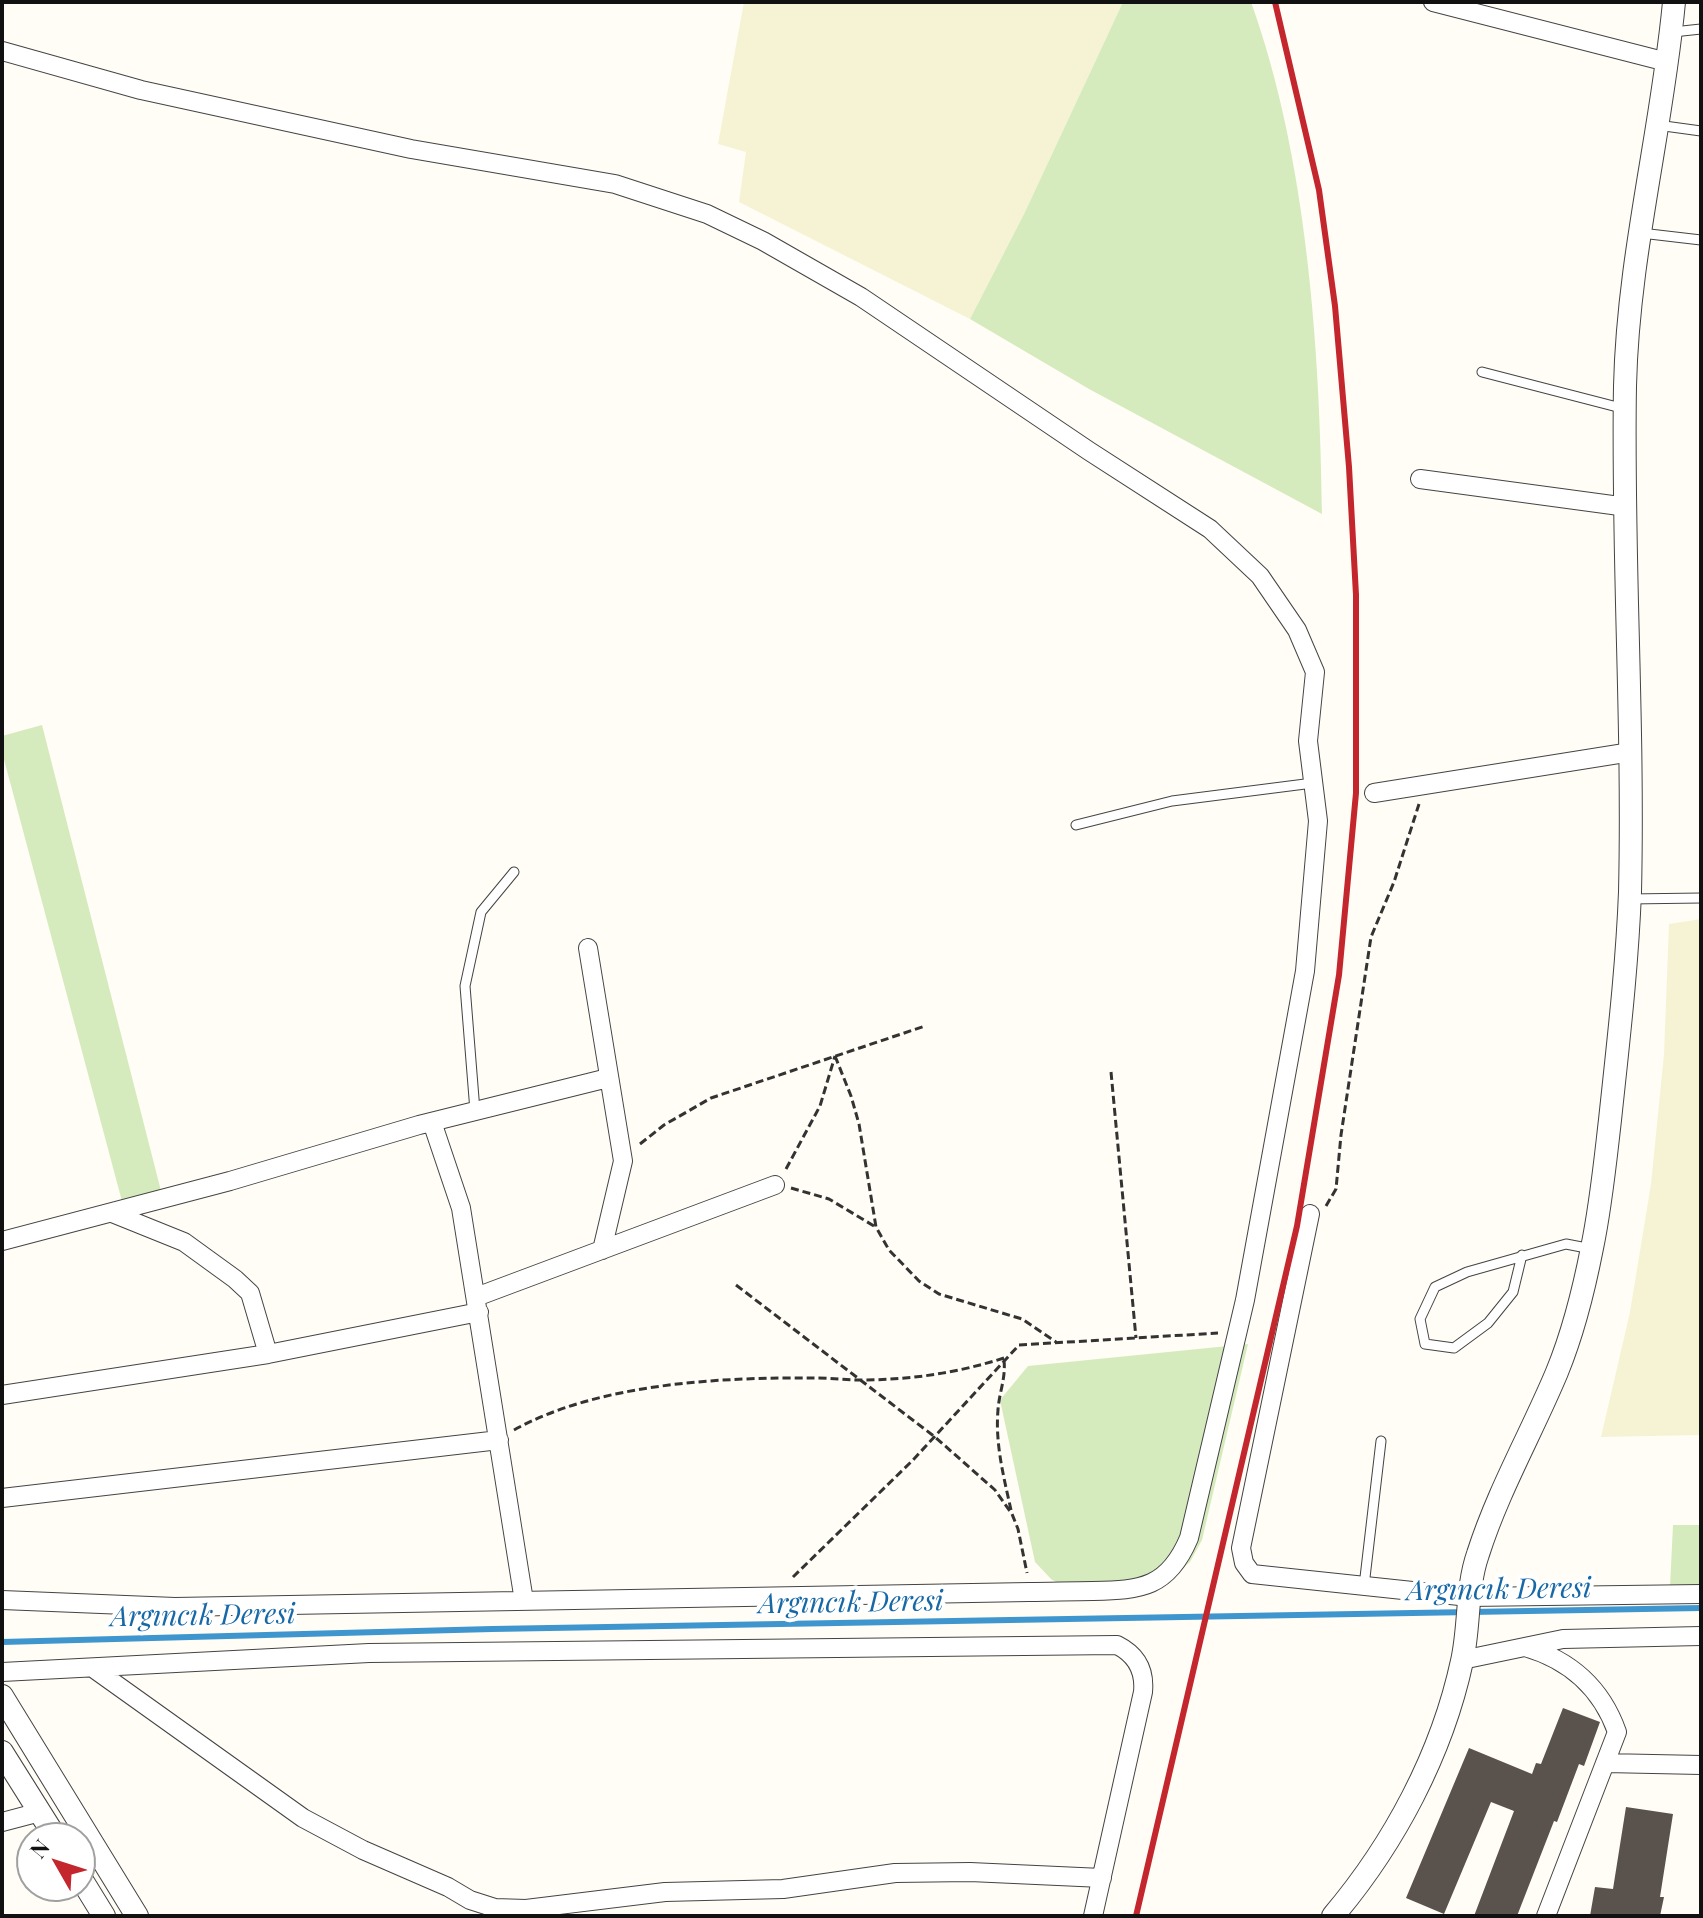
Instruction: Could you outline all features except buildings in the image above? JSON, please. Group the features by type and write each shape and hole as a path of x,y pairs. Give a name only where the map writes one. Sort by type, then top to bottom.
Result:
{"street":[{"path":"1433,2 1667,62"},
{"path":"1333,1916 1369,1871 1406,1808 1445,1722 1464,1650 1479,1548 1560,1366 1592,1249 1606,1166 1619,1044 1629,899 1631,752 1625,409 1630,300 1674,2"},
{"path":"2,51 141,90 411,149 636,189 707,214 818,271 1191,516 1244,559 1274,595 1297,630 1315,672 1308,741 1318,821 1305,971 1238,1332 1193,1526 1177,1561 1158,1579 1134,1590 771,1597 148,1607 2,1600"},
{"path":"1420,479 1627,507"},
{"path":"1374,793 1631,752"},
{"path":"588,948 623,1161 602,1250"},
{"path":"2,1241 432,1122 608,1078"},
{"path":"432,1122 461,1208 524,1601"},
{"path":"2,1395 268,1354 477,1304 602,1250 775,1185"},
{"path":"110,1212 184,1242 235,1279 250,1293 268,1354"},
{"path":"1310,1214 1241,1548 1244,1563 1252,1574 1469,1601 1701,1594"},
{"path":"2,1498 499,1440"},
{"path":"1464,1650 1525,1647 1563,1639 1701,1636"},
{"path":"2,1672 369,1653 1117,1645 1137,1661 1144,1684 1093,1916"},
{"path":"1525,1647 1558,1659 1572,1668 1597,1692 1617,1732 1546,1916"},
{"path":"93,1668 303,1818 363,1850 448,1887 470,1900 495,1908 526,1909 665,1892 783,1889 895,1873 970,1872 1102,1878"},
{"path":"2,1696 137,1916"},
{"path":"2,1752 46,1822"},
{"path":"1605,1763 1701,1765"},
{"path":"2,1822 40,1812"}],"lane":[{"path":"1671,32 1701,29"},
{"path":"1657,125 1701,131"},
{"path":"1639,232 1701,240"},
{"path":"1482,372 1625,409"},
{"path":"1076,825 1172,801 1313,783"},
{"path":"475,1111 465,986 481,912 514,872"},
{"path":"1629,899 1701,898"},
{"path":"1522,1255 1513,1292 1488,1323 1454,1348 1425,1344 1420,1319 1435,1287 1467,1272 1522,1255 1566,1244 1592,1249"},
{"path":"1364,1586 1381,1441"}],"path":[{"path":"1310,1214 1328,1205 1336,1189 1343,1121 1371,937 1394,882 1425,785"},
{"path":"623,1161 664,1125 711,1098 925,1026"},
{"path":"835,1056 820,1106 809,1130 775,1185 829,1199 876,1227"},
{"path":"835,1056 859,1124 876,1227 889,1250 927,1287 952,1300 1022,1319 1056,1342"},
{"path":"1111,1072 1136,1338"},
{"path":"736,1285 935,1437 995,1490 1012,1514"},
{"path":"771,1597 873,1501 1019,1345 1238,1332"},
{"path":"499,1440 531,1421 561,1409 655,1388 773,1378 862,1380 928,1376 1006,1359"},
{"path":"1006,1359 998,1410 1001,1460 1022,1545 1029,1592"}],"shaded area":[{"path":"744,2 1123,2 1024,214 970,319 739,202 746,152 718,144"},
{"path":"1701,919 1701,1435 1601,1437 1630,1312 1651,1184 1664,1054 1669,924"}],"green space":[{"path":"1123,2 1251,2 1270,62 1298,189 1318,386 1322,514 1089,389 970,319 1024,214"},
{"path":"42,725 161,1191 123,1205 2,752 2,736"},
{"path":"1248,1344 1202,1540 1190,1562 1168,1580 1061,1585 1051,1579 1035,1562 1000,1400 1028,1366"},
{"path":"1673,1525 1701,1525 1701,1586 1670,1587"}],"waterway":[{"name":"Argıncık Deresi","path":"2,1642 492,1629 1701,1608"}],"railway":[{"path":"1136,1916 1297,1226 1339,975 1356,793 1356,595 1335,306 1319,190 1275,2"}]}
